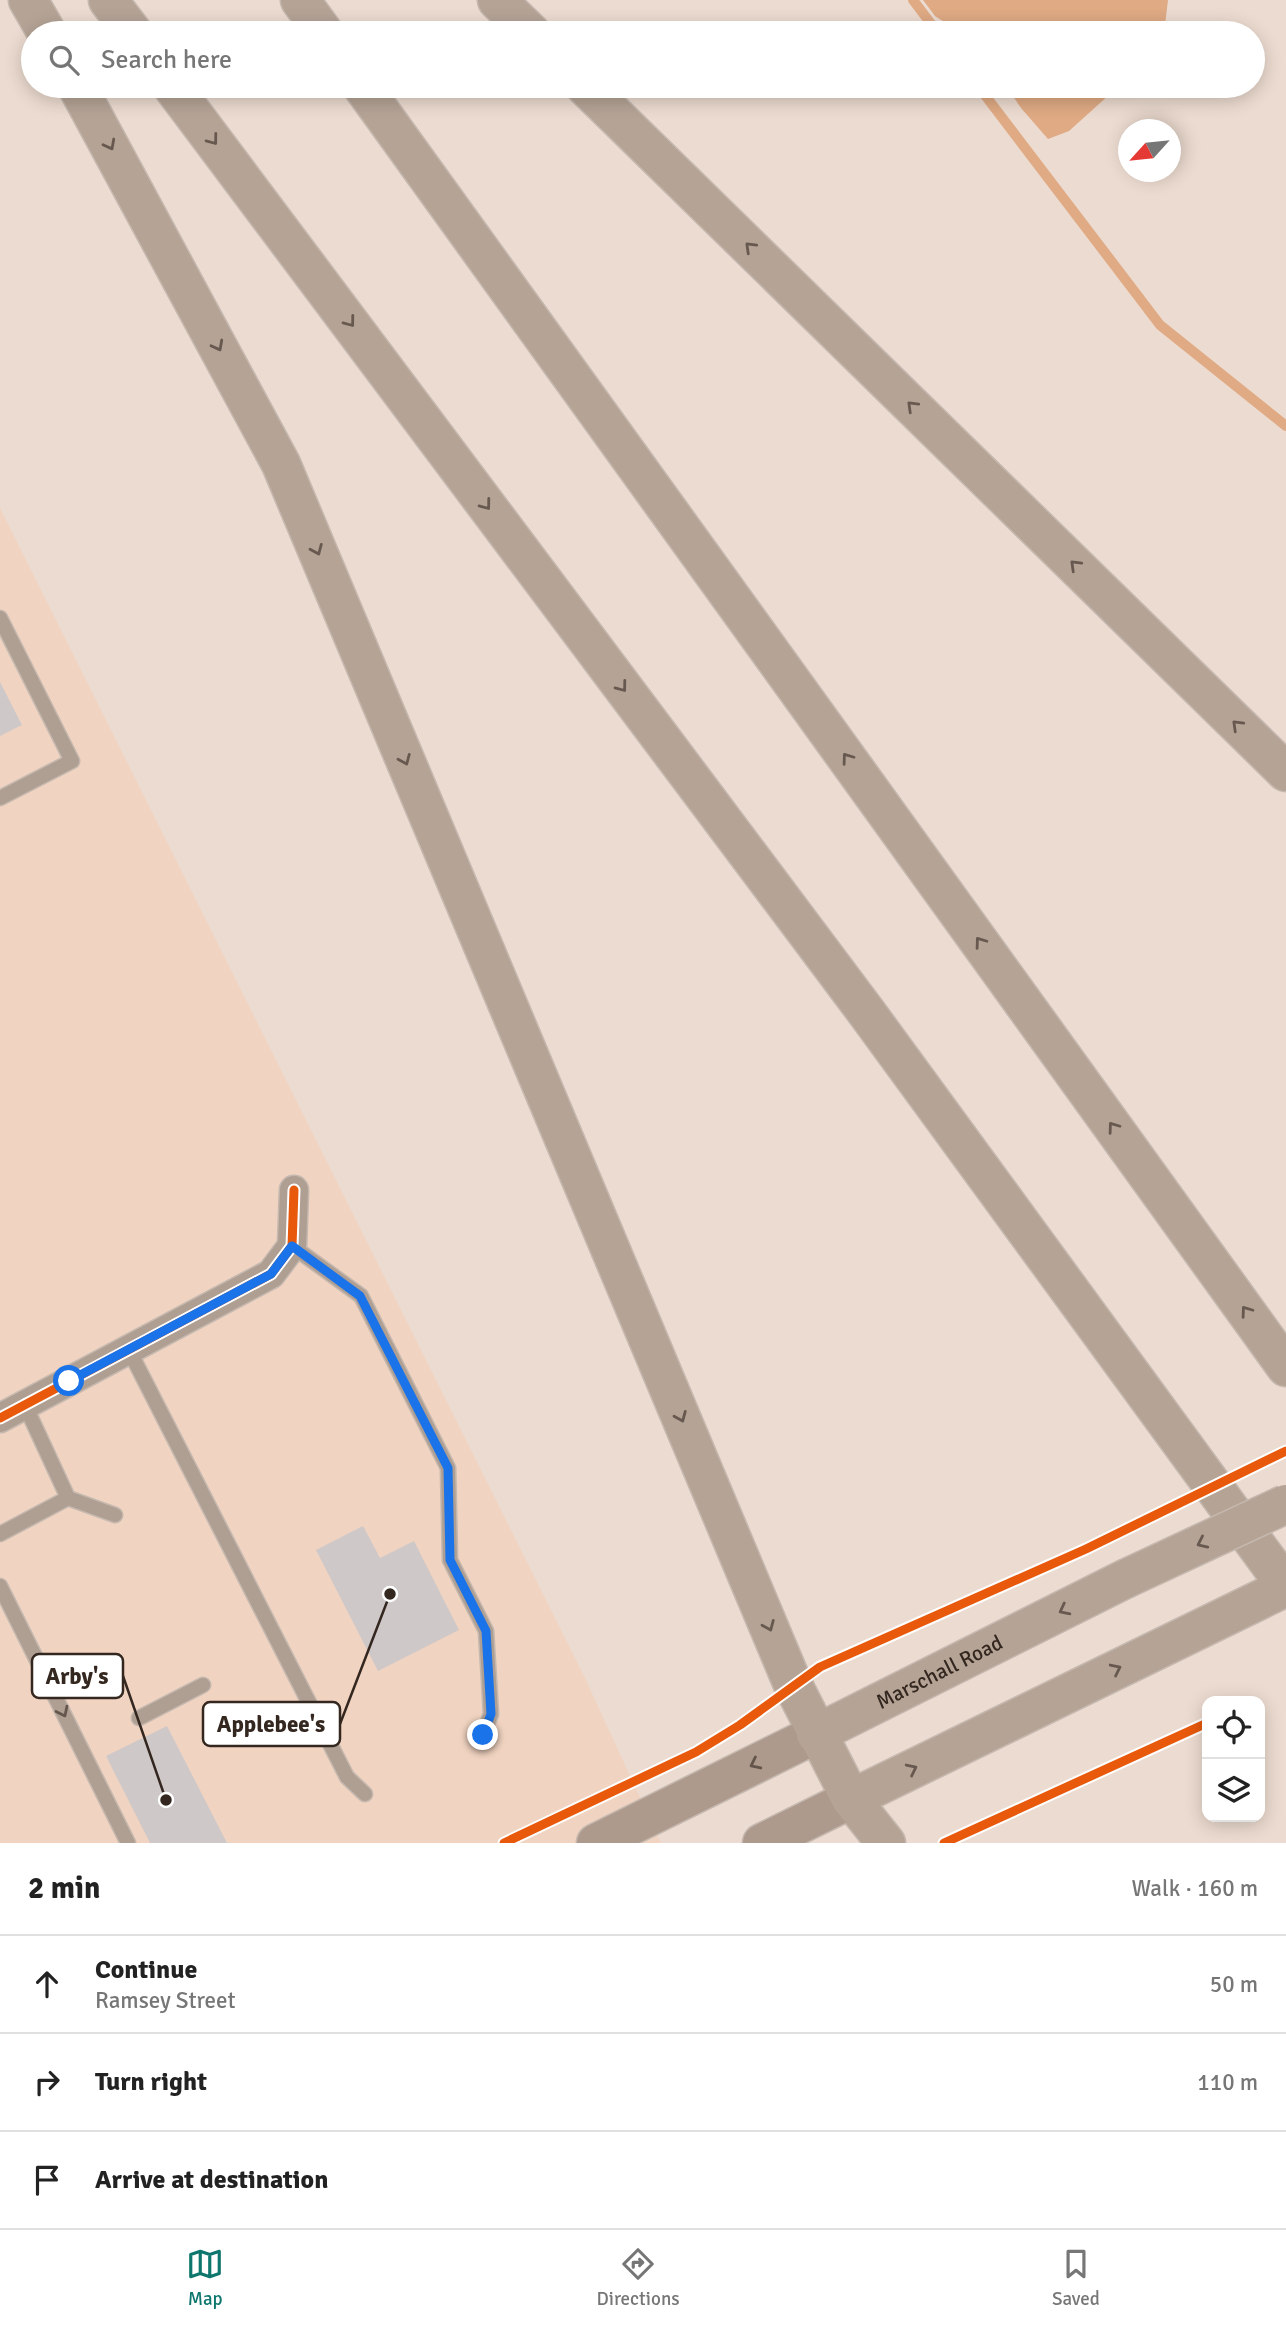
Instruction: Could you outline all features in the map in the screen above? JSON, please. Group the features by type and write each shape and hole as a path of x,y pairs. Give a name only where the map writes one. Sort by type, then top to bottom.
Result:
{"highway":[{"path":"28,0 40,21"},
{"path":"108,0 124,21"},
{"path":"300,0 315,21"},
{"path":"497,0 519,21"},
{"path":"83,98 281,464 789,1674 816,1734 851,1799 886,1843"},
{"path":"181,98 867,1013 1286,1587 851,1799"},
{"path":"371,98 1286,1367"},
{"path":"597,98 1286,772"},
{"name":"Marschall Road","path":"816,1734 1125,1579 1286,1504"}],"main road":[{"name":"Marschall Road","path":"596,1843 816,1734"},
{"path":"762,1843 851,1799"}],"street":[{"path":"12,1411 271,1274 292,1246 294,1190"}],"lane":[{"path":"0,618 72,761 0,799"},
{"path":"292,1246 360,1296 448,1468 450,1560 486,1631 491,1714 483,1735"},
{"path":"129,1350 347,1777 365,1794"},
{"path":"12,1411 68,1498 115,1515"},
{"path":"0,1534 68,1498"},
{"path":"0,1586 128,1843"},
{"path":"139,1718 203,1685"}],"shaded area":[{"path":"923,0 1168,0 1165,21 943,21 935,16"},
{"path":"1014,98 1106,98 1069,131 1048,139"},
{"path":"0,508 583,1674 661,1843 0,1843"}],"building":[{"path":"0,682 22,725 0,736"},
{"path":"363,1526 380,1558 414,1541 459,1630 378,1671 316,1550"},
{"path":"167,1726 227,1843 150,1843 106,1756"}],"waterway":[{"path":"913,0 929,21"},
{"path":"987,98 1160,325 1286,426"}],"cycle path":[{"path":"0,1418 271,1274 292,1246 294,1190"},
{"path":"504,1843 696,1752 740,1725 820,1667 1086,1549 1286,1451"},
{"path":"944,1843 1202,1725"}],"place":[{"name":"Applebee's","path":"390,1594"},
{"name":"Arby's","path":"166,1800"}],"route":[{"path":"69,1381 271,1274 292,1246 360,1296 448,1468 450,1560 486,1631 491,1714 483,1735"}]}
